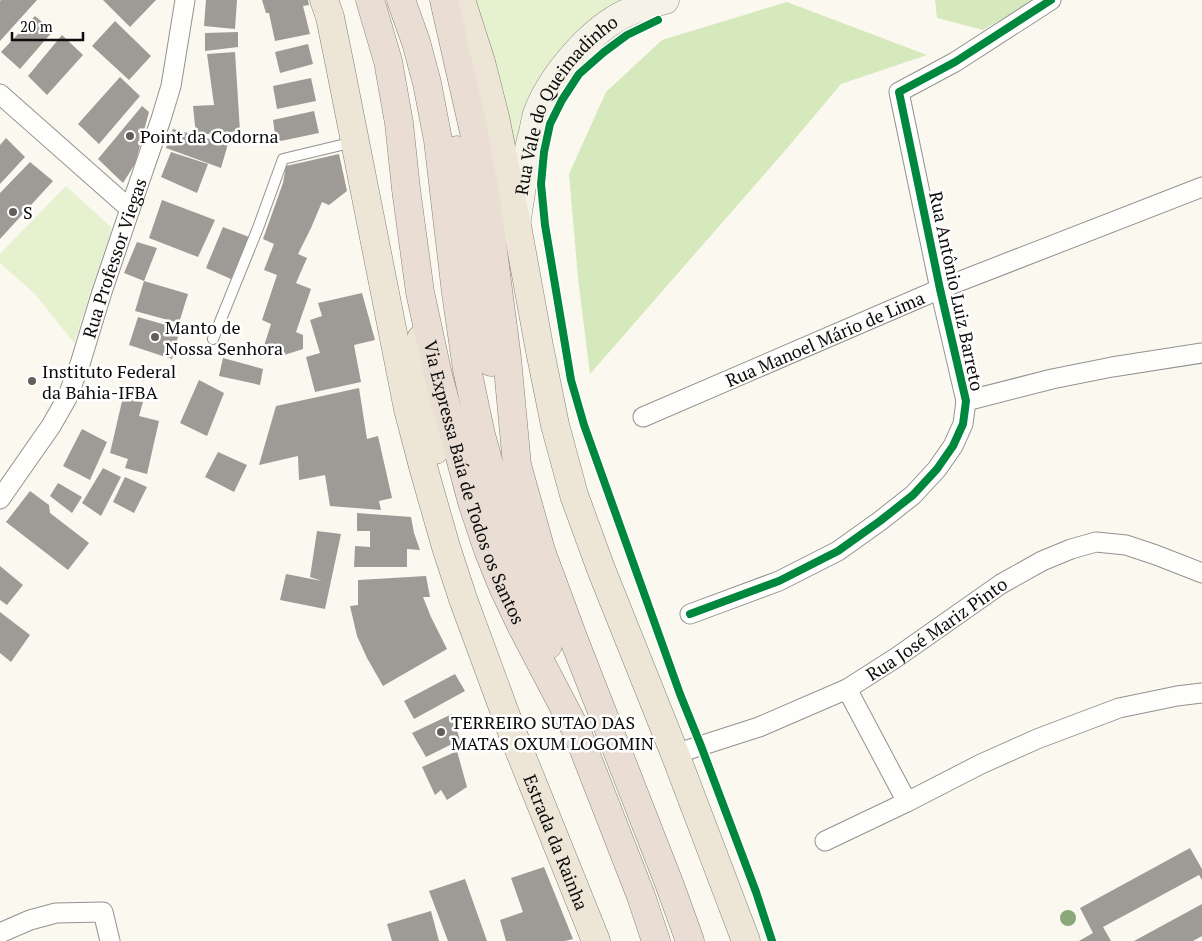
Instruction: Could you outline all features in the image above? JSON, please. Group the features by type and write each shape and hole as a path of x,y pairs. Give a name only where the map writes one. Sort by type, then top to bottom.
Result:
{"highway":[{"name":"Via Expressa Baía de Todos os Santos","path":"370,0 388,61 397,114 420,292 438,375 472,502 503,587 577,732 641,896 656,941"},
{"path":"401,0 416,42 438,140 467,369 481,435 503,514 577,732"},
{"path":"416,0 423,14 446,91 491,365 541,551 690,941"},
{"path":"444,0 474,132 487,206 507,358 517,465"}],"main road":[{"path":"324,0 332,27 408,409 446,547"},
{"path":"461,0 481,62 495,117 555,425 574,495 746,941"},
{"path":"420,292 422,357 437,463 446,547"},
{"name":"Estrada da Rainha","path":"446,547 512,732 592,940"}],"street":[{"name":"Rua Professor Viegas","path":"0,499 51,426 67,398 80,364 171,86 185,0"},
{"name":"Rua Antônio Luiz Barreto","path":"690,614 779,581 838,551 913,495 937,469 953,446 963,424 966,401 940,289 899,92 956,62 1051,0"},
{"name":"Rua Vale do Queimadinho","path":"516,220 526,159 537,114 549,89 584,44 607,25 628,12 658,1"},
{"path":"0,94 130,208"},
{"name":"Rua Manoel Mário de Lima","path":"643,416 940,289 1202,187"},
{"path":"966,401 1112,366 1202,353"},
{"name":"Rua José Mariz Pinto","path":"675,754 759,727 847,689 897,657 1001,584 1042,561 1071,549 1096,542 1126,546 1156,555 1202,573"},
{"path":"847,689 907,802"},
{"path":"825,841 981,764 1037,739 1119,708 1202,693"},
{"path":"0,933 30,920 56,913 103,912 110,941"}],"lane":[{"path":"213,339 258,228 283,159 355,142"}],"green space":[{"path":"475,0 634,0 580,33 513,158"},
{"path":"935,0 1034,0 983,30 937,18"},
{"path":"787,2 927,55 841,84 590,374 578,278 569,174 606,92 662,40"},
{"path":"66,186 112,228 74,343 36,295 0,263 0,254"}],"building":[{"path":"37,0 0,41 0,1"},
{"path":"103,0 156,0 130,27"},
{"path":"206,0 237,0 235,29 204,26"},
{"path":"262,0 308,0 309,5 303,6 310,34 275,41 269,13 266,13"},
{"path":"35,16 53,31 20,69 1,52"},
{"path":"115,21 151,56 129,80 92,46"},
{"path":"238,32 238,47 205,51 205,33"},
{"path":"62,35 83,55 47,95 28,76"},
{"path":"308,44 313,64 280,73 275,52"},
{"path":"235,52 240,131 196,135 193,106 214,105 207,54"},
{"path":"120,77 140,96 99,144 78,124"},
{"path":"311,78 316,101 277,109 273,86"},
{"name":"Point da Codorna","path":"142,106 149,112 135,164 123,183 98,159"},
{"path":"314,111 319,133 276,142 273,120"},
{"path":"173,129 228,144 221,168 166,148"},
{"path":"6,138 25,157 0,184 0,145"},
{"path":"171,152 208,164 197,193 161,177"},
{"path":"339,154 347,191 329,205 322,202 298,254 307,258 296,283 311,289 296,332 303,335 303,349 278,357 262,352 271,324 262,320 277,275 264,270 274,244 263,239 283,183 286,166"},
{"name":"S","path":"30,162 53,181 0,239 0,193"},
{"path":"162,200 215,220 198,257 149,238"},
{"path":"223,227 249,237 231,279 206,268"},
{"path":"137,242 157,248 144,281 124,273"},
{"path":"144,281 188,294 179,323 135,311"},
{"path":"362,293 375,340 354,345 361,382 315,392 306,357 320,353 310,320 322,316 318,303"},
{"name":"Manto de Nossa Senhora","path":"138,317 180,329 172,359 129,345"},
{"path":"223,358 263,369 260,385 219,376"},
{"path":"199,380 224,393 207,436 180,423"},
{"path":"359,388 367,439 378,436 392,498 379,501 381,510 330,506 325,475 299,480 298,456 259,465 276,406"},
{"path":"123,397 143,402 139,416 159,421 147,474 125,468 128,459 110,453"},
{"path":"82,429 107,442 90,480 63,466"},
{"path":"218,452 247,465 234,492 205,477"},
{"path":"103,468 121,477 101,516 82,503"},
{"path":"125,477 147,487 134,513 113,502"},
{"path":"58,483 82,497 72,513 50,496"},
{"path":"30,491 49,505 50,513 89,543 68,570 6,522"},
{"path":"357,513 411,517 420,550 407,549 407,567 354,567 355,546 370,547 370,531 357,531"},
{"path":"317,531 341,534 325,609 280,600 286,574 322,581 310,577"},
{"path":"0,566 23,585 7,605 0,600"},
{"path":"426,576 430,597 423,597 447,649 383,686 357,636 350,606 358,605 358,580"},
{"path":"0,612 30,635 11,662 0,653"},
{"path":"455,674 465,691 414,719 404,701"},
{"path":"452,714 460,740 426,757 412,733"},
{"path":"457,751 467,787 447,800 441,790 435,795 422,767"},
{"path":"1190,848 1202,869 1202,880 1199,875 1103,927 1111,941 1079,941 1093,933 1080,908"},
{"path":"544,867 573,939 565,941 506,941 500,920 523,912 511,878"},
{"path":"465,879 487,941 448,941 429,891"},
{"path":"1202,904 1202,936 1193,941 1134,941"},
{"path":"431,911 439,941 392,941 387,924"}],"cycle path":[{"path":"690,614 779,581 838,551 913,495 937,469 953,446 963,424 966,401 940,289 899,92 955,62 1051,0"},
{"path":"658,20 627,35 604,52 579,74 562,100 550,124 544,152 541,184 545,225 571,380 584,425 680,694 756,892 772,941"}],"place":[{"name":"Point da Codorna","path":"130,136"},
{"name":"S","path":"13,212"},
{"name":"Manto de Nossa Senhora","path":"155,337"},
{"name":"Instituto Federal da Bahia-IFBA","path":"32,381"},
{"name":"TERREIRO SUTAO DAS MATAS OXUM LOGOMIN","path":"441,732"}]}
